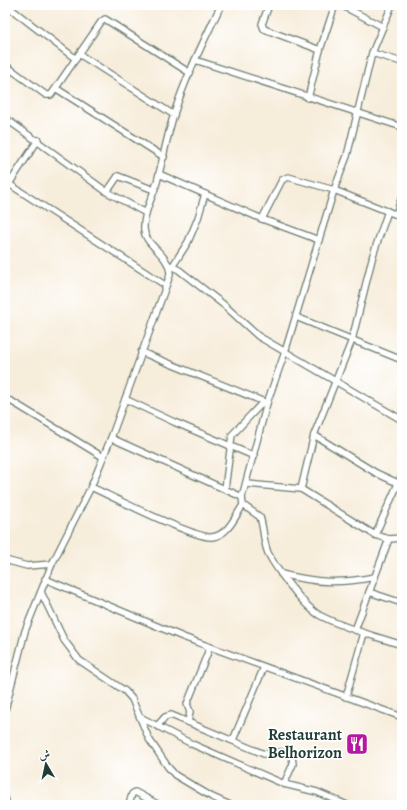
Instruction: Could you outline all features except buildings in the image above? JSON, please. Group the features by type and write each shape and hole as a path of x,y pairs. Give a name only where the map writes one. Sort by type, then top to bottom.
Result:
{"street":[{"path":"6,5 78,57 174,115"},
{"path":"221,5 195,60 174,115 164,157 146,213 144,229 146,237 164,256 171,266 179,270 224,305 258,336 402,420"},
{"path":"269,5 262,24 264,29 320,50"},
{"path":"308,98 320,50 335,5"},
{"path":"340,5 384,27"},
{"path":"91,487 204,537 212,537 224,532 243,505 242,497 254,456 265,403 285,352 334,190 347,156 359,112 372,53 392,5"},
{"path":"5,64 46,95 51,95 57,89 101,22 107,20 190,73"},
{"path":"372,53 402,62"},
{"path":"195,60 308,98 359,112 402,127"},
{"path":"57,89 164,157"},
{"path":"5,118 38,140 107,192 146,213"},
{"path":"38,140 7,182 165,285"},
{"path":"159,174 262,219 320,240"},
{"path":"107,192 118,176 154,190"},
{"path":"262,219 282,180 287,177 334,190 402,217"},
{"path":"5,710 25,631 45,579 91,487 111,438 165,285 170,275 171,266 188,242 198,218 204,194"},
{"path":"396,214 402,197"},
{"path":"301,489 314,435 352,340 373,255 388,211"},
{"path":"296,317 402,360"},
{"path":"141,352 265,403"},
{"path":"125,399 254,456"},
{"path":"11,401 103,457"},
{"path":"225,489 229,446 233,432 265,403"},
{"path":"314,435 376,473 400,484"},
{"path":"111,438 242,497"},
{"path":"375,535 400,484 402,475"},
{"path":"247,484 301,489 375,535 389,539 402,538"},
{"path":"243,505 260,517 268,553 281,574 314,611 355,630 402,645"},
{"path":"355,630 389,539"},
{"path":"5,560 27,566 52,564"},
{"path":"281,574 320,582 339,582 375,576"},
{"path":"45,579 138,620 402,717"},
{"path":"41,592 71,651 86,667 125,692 132,699 148,739 175,774 212,797 230,805"},
{"path":"369,592 402,602"},
{"path":"346,697 364,633"},
{"path":"188,722 190,712 187,704 210,647"},
{"path":"233,740 264,667"},
{"path":"158,726 161,720 167,716 173,716 264,754 282,752 290,754 293,759 293,764 284,784"},
{"path":"140,717 192,744 284,784 317,792 347,805"},
{"path":"129,805 132,794 135,792 159,805"},
{"path":"5,798 7,805"}],"place":[{"name":"Restaurant Belhorizon","path":"357,744"}]}
